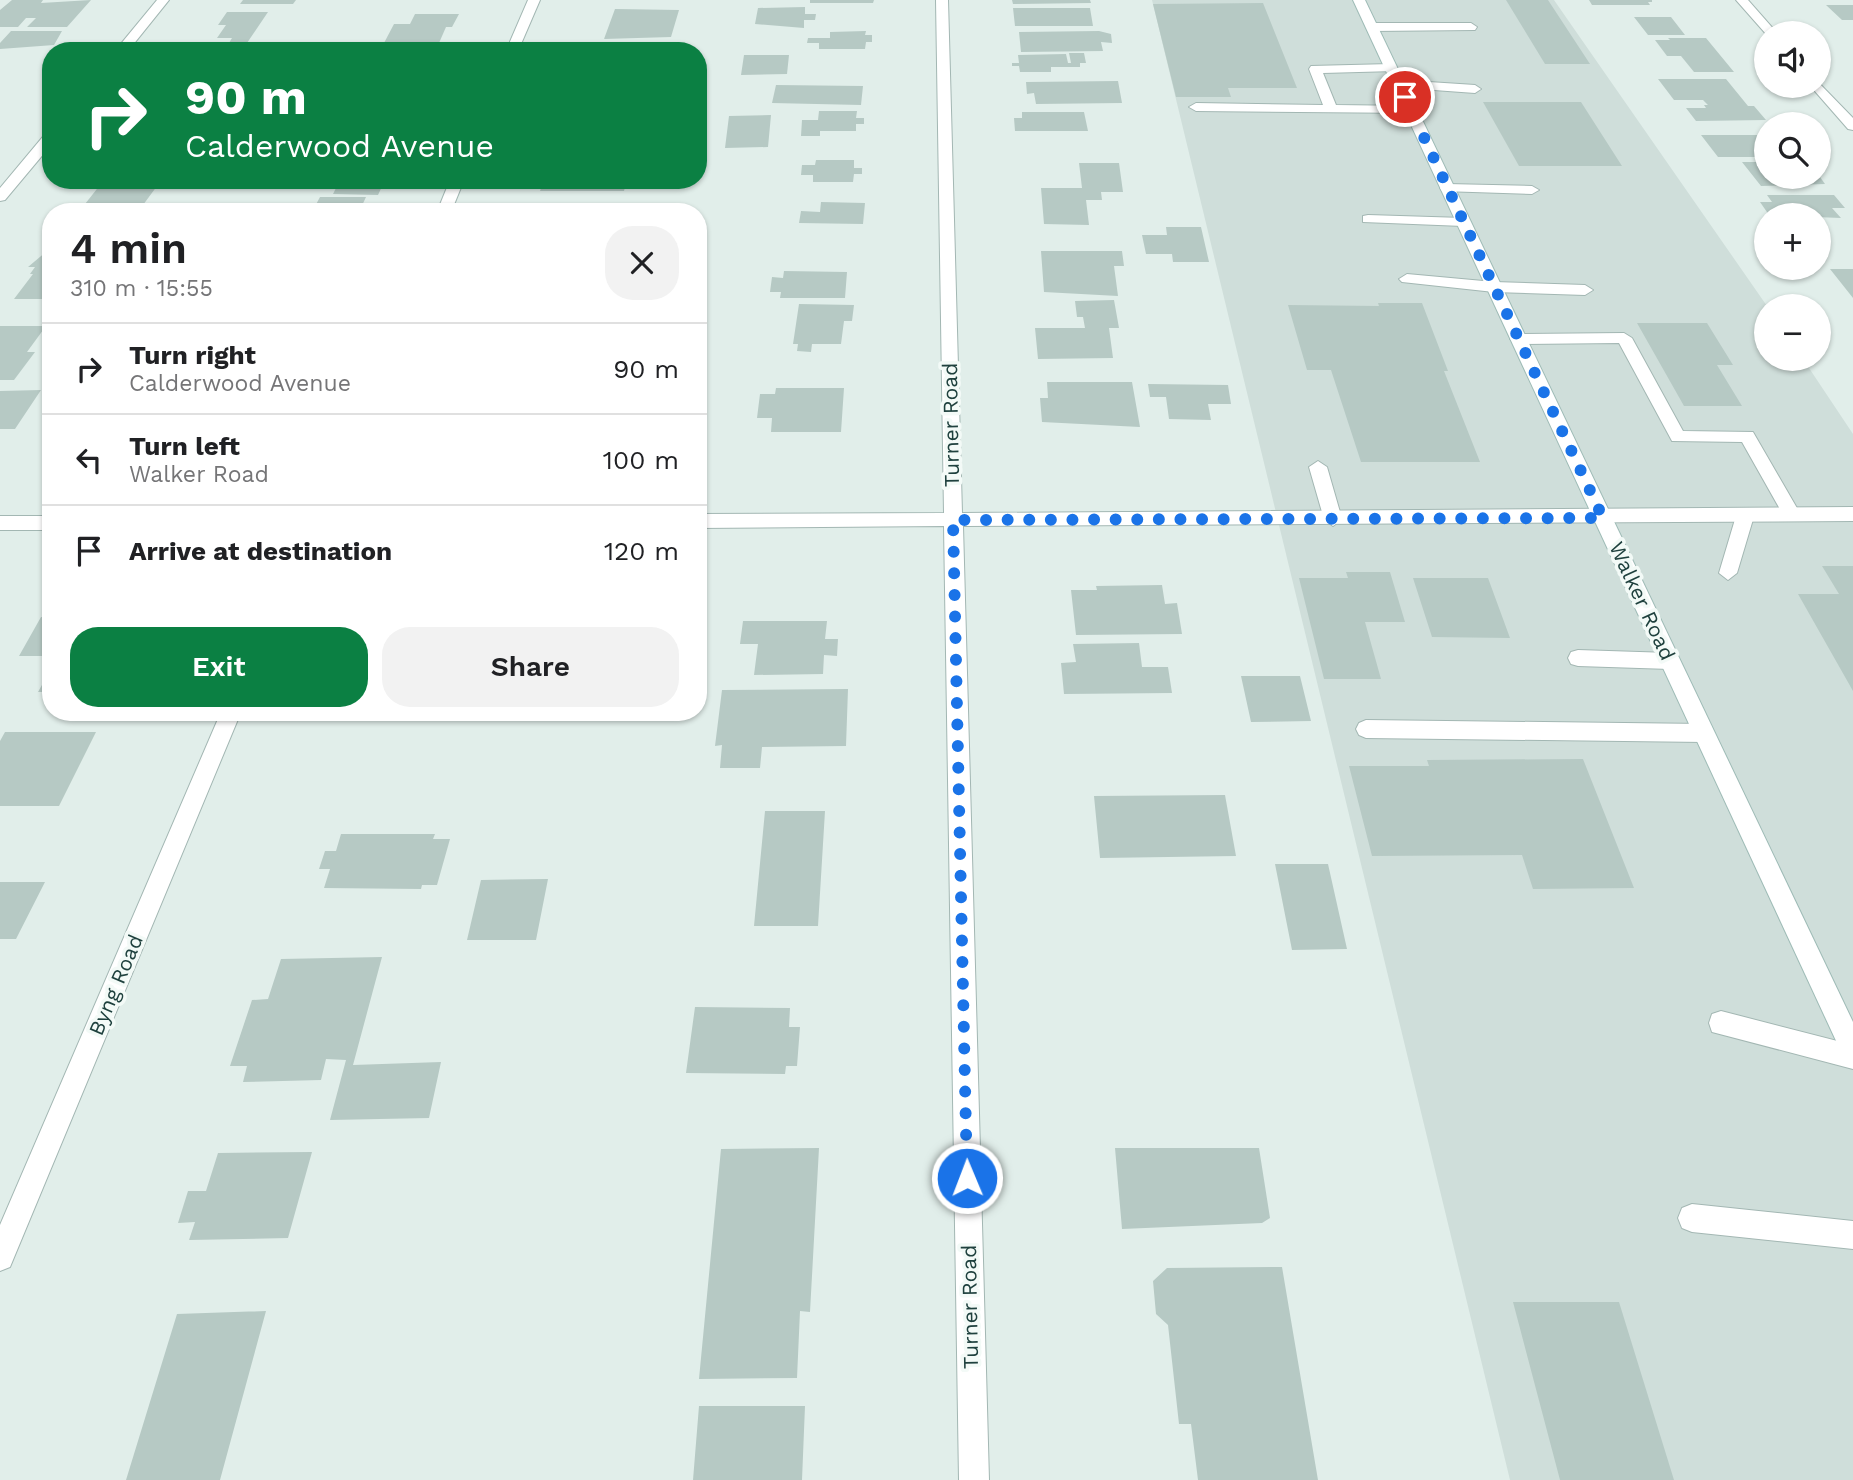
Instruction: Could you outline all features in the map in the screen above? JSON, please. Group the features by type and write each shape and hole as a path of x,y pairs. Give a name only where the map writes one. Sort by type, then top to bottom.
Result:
{"street":[{"path":"128,42 163,0"},
{"path":"516,42 534,0"},
{"name":"Turner Road","path":"942,0 974,1480"},
{"name":"Walker Road","path":"1359,0 1853,1049"},
{"path":"1742,0 1760,21"},
{"path":"1372,27 1471,27"},
{"path":"1331,109 1315,69 1395,76 1475,89"},
{"path":"1828,98 1853,126"},
{"path":"1196,107 1411,110"},
{"path":"0,197 42,147"},
{"path":"1447,188 1532,190"},
{"path":"1368,219 1463,222"},
{"path":"1407,279 1494,287 1585,290"},
{"path":"1518,339 1624,338 1678,437 1747,436 1792,515"},
{"path":"1318,467 1333,519"},
{"path":"707,521 1603,518 1853,514"},
{"path":"1728,573 1745,516"},
{"path":"0,523 42,523"},
{"path":"1578,658 1670,661"},
{"name":"Byng Road","path":"0,1257 227,721"},
{"path":"1366,729 1704,733"},
{"path":"1721,1023 1853,1057"},
{"path":"1692,1218 1853,1235"}],"shaded area":[{"path":"1152,0 1554,0 1759,294 1754,294 1754,371 1811,371 1853,434 1853,1480 1510,1480"}],"building":[{"path":"12,0 43,0 41,3 91,0 67,27 27,27 36,18 26,18 18,27 0,27 0,10"},
{"path":"243,0 296,0 293,4 240,4"},
{"path":"810,0 874,0 873,3 810,3"},
{"path":"1012,0 1090,0 1091,3 1013,4"},
{"path":"1506,0 1548,0 1590,64 1545,64"},
{"path":"1589,0 1652,2 1648,2 1650,5 1592,5"},
{"path":"1263,3 1297,88 1228,88 1231,97 1176,97 1153,4"},
{"path":"1826,5 1853,5 1853,20 1842,20"},
{"path":"805,7 805,14 816,14 815,20 804,20 804,28 755,24 758,8"},
{"path":"1013,8 1090,8 1093,26 1015,26"},
{"path":"615,9 679,10 671,37 604,39"},
{"path":"227,12 268,12 248,42 230,42 232,38 217,38 226,25 218,25"},
{"path":"415,14 459,14 452,27 446,27 439,42 385,42 394,24 410,24"},
{"path":"1634,17 1671,17 1685,35 1648,35"},
{"path":"11,31 62,31 56,42 42,42 42,46 0,49 0,43"},
{"path":"866,31 865,35 872,35 872,42 866,42 865,49 819,49 819,43 807,43 808,38 830,38 830,32"},
{"path":"1099,31 1111,34 1112,43 1101,42 1103,51 1021,52 1019,32"},
{"path":"1668,38 1706,38 1734,72 1694,72 1681,56 1667,56 1655,40 1670,40"},
{"path":"1069,53 1084,53 1086,63 1080,63 1080,67 1051,67 1051,72 1020,72 1019,66 1012,66 1012,63 1019,63 1018,55 1066,54 1068,63 1071,63"},
{"path":"744,55 789,55 787,74 741,75"},
{"path":"1658,79 1726,79 1748,106 1754,106 1759,112 1754,112 1754,120 1696,121 1686,108 1706,108 1704,105 1708,105 1703,100 1674,100"},
{"path":"1118,81 1122,103 1036,104 1034,93 1027,94 1026,82"},
{"path":"776,85 863,86 861,105 772,103"},
{"path":"1483,102 1581,102 1622,166 1519,166"},
{"path":"819,111 857,111 856,118 864,118 864,124 856,124 856,131 820,131 820,136 801,136 802,120 818,120"},
{"path":"1022,112 1084,112 1088,131 1015,131 1014,118 1022,118"},
{"path":"771,115 768,147 725,148 729,116"},
{"path":"1701,135 1754,135 1754,157 1718,157"},
{"path":"816,160 854,160 854,168 862,168 862,174 854,174 853,182 813,182 813,175 801,175 802,165 815,165"},
{"path":"1742,162 1754,162 1754,177"},
{"path":"1079,163 1119,163 1123,192 1101,192 1102,200 1086,200 1089,225 1044,224 1041,188 1082,188"},
{"path":"97,189 155,189 144,203 86,203"},
{"path":"336,189 381,189 378,195 333,194"},
{"path":"541,189 625,189 624,191 540,191"},
{"path":"1767,195 1834,195 1845,208 1832,208 1841,218 1831,218 1831,203 1760,202 1772,202"},
{"path":"320,197 366,197 363,203 317,203"},
{"path":"821,202 865,203 863,224 799,223 801,211 820,212"},
{"path":"1166,227 1201,227 1209,262 1173,262 1172,254 1146,254 1142,235 1167,235"},
{"path":"1041,251 1122,251 1124,266 1114,266 1118,296 1044,292"},
{"path":"42,255 42,299 14,299 33,274 30,274 35,267 28,267"},
{"path":"1831,269 1853,269 1853,298 1831,270"},
{"path":"784,271 847,272 845,298 780,298 781,292 770,292 772,277 783,278"},
{"path":"1114,300 1119,328 1109,328 1113,358 1038,359 1035,328 1085,328 1083,317 1077,317 1075,301"},
{"path":"1378,303 1422,303 1448,371 1444,371 1480,462 1361,462 1331,370 1307,370 1288,305 1379,306"},
{"path":"799,304 854,305 852,321 844,321 841,344 812,344 811,352 797,351 798,344 793,344"},
{"path":"1637,323 1707,323 1733,365 1717,365 1742,406 1684,406"},
{"path":"0,326 42,326 42,331 27,352 35,352 14,380 0,380"},
{"path":"1047,382 1132,382 1140,427 1042,422 1040,398 1048,398"},
{"path":"1148,384 1228,385 1231,404 1208,404 1211,420 1169,419 1166,397 1150,397"},
{"path":"776,388 844,388 841,432 771,432 772,418 757,418 760,394 775,394"},
{"path":"41,390 15,429 0,429 0,391"},
{"path":"1822,566 1853,566 1853,691 1798,594 1839,594"},
{"path":"1346,572 1390,572 1405,622 1365,622 1381,679 1324,679 1299,578 1348,578"},
{"path":"1413,578 1488,578 1510,638 1432,637"},
{"path":"1162,585 1165,604 1177,603 1182,634 1076,635 1071,590 1097,590 1096,586"},
{"path":"41,617 42,617 42,656 19,656"},
{"path":"743,621 827,621 825,639 838,639 837,656 824,655 823,674 754,675 758,644 740,644"},
{"path":"1139,643 1142,667 1168,667 1172,693 1064,694 1061,663 1076,662 1073,644"},
{"path":"1241,676 1300,676 1311,721 1251,722"},
{"path":"848,689 846,746 762,747 760,768 720,768 722,745 715,746 722,690"},
{"path":"5,732 96,732 59,806 0,806 0,741"},
{"path":"1583,759 1634,888 1533,889 1522,855 1372,856 1349,766 1429,766 1427,760"},
{"path":"1225,795 1236,856 1100,858 1094,796"},
{"path":"765,811 825,811 818,926 754,926"},
{"path":"341,834 435,834 433,839 450,839 437,885 422,885 421,889 324,888 330,869 319,869 325,851 336,851"},
{"path":"1275,864 1328,864 1347,949 1292,950"},
{"path":"548,879 536,940 467,940 481,880"},
{"path":"0,882 45,882 16,939 0,939"},
{"path":"382,957 353,1065 441,1062 429,1118 330,1120 346,1060 326,1059 321,1080 243,1082 247,1066 230,1066 252,1000 268,999 281,959"},
{"path":"695,1007 790,1008 789,1027 800,1027 797,1066 786,1066 785,1074 686,1073"},
{"path":"819,1148 810,1312 800,1311 797,1378 699,1379 721,1149"},
{"path":"1115,1148 1259,1148 1270,1218 1262,1223 1122,1229"},
{"path":"312,1152 288,1238 189,1240 195,1222 178,1223 188,1191 206,1191 218,1153"},
{"path":"1282,1267 1318,1480 1198,1480 1191,1424 1179,1424 1168,1325 1156,1314 1153,1281 1167,1268"},
{"path":"1513,1302 1619,1302 1674,1480 1560,1480"},
{"path":"266,1311 220,1480 126,1480 177,1314"},
{"path":"699,1406 805,1406 802,1480 693,1480"}],"route":[{"path":"967,1178 953,520 1603,518 1405,97"}]}
